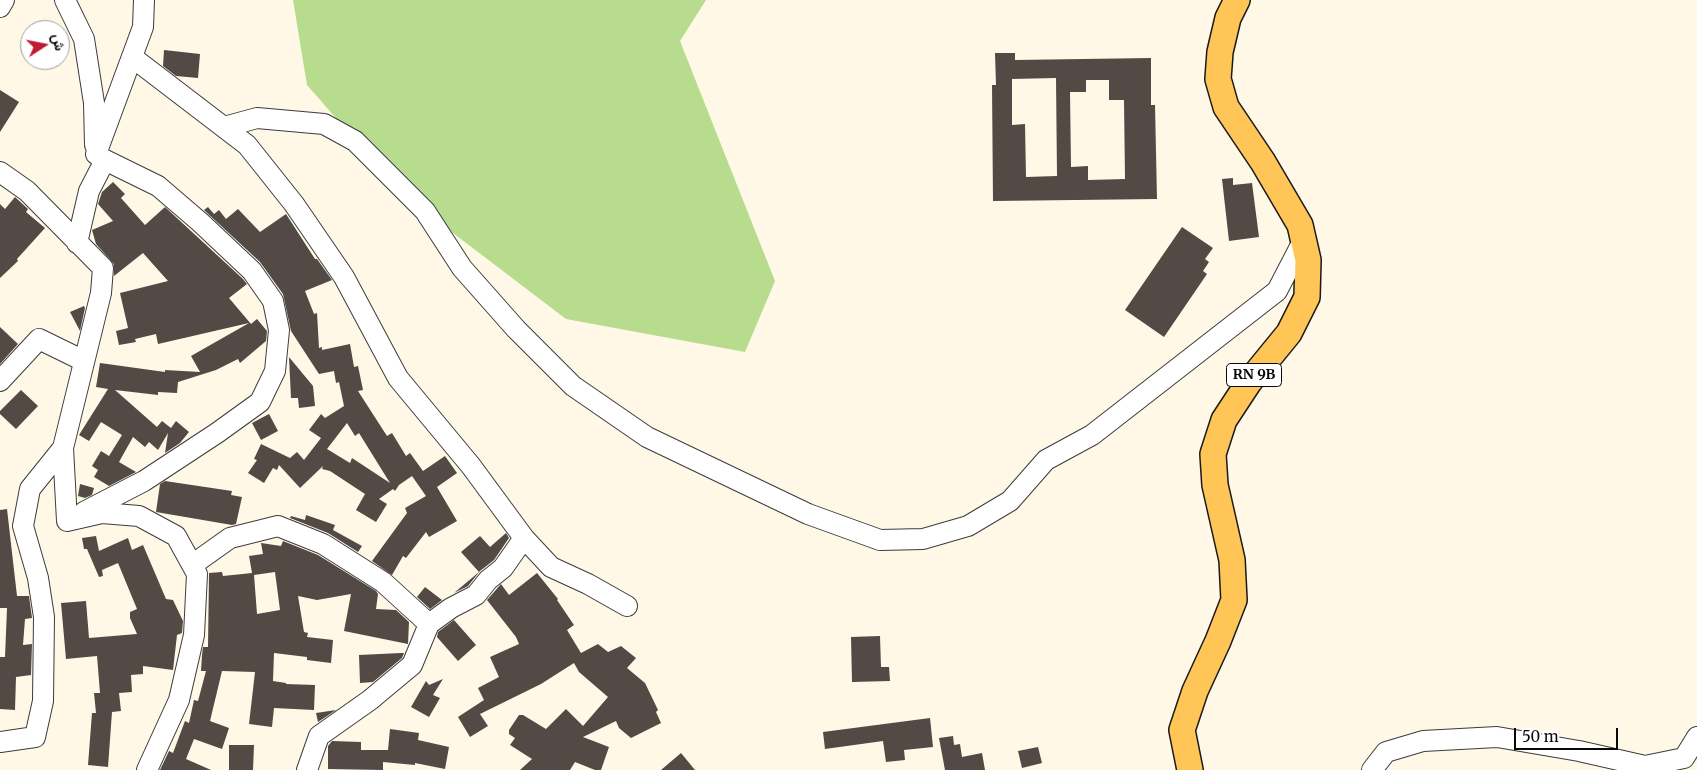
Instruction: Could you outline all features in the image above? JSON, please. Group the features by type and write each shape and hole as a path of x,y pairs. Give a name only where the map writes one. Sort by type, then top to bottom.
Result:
{"main road":[{"name":"RN 9B","path":"1190,770 1182,730 1195,692 1234,600 1232,560 1215,486 1213,454 1224,420 1249,382 1289,333 1307,297 1308,260 1300,225 1226,107 1218,79 1220,52 1228,18 1236,0"}],"street":[{"path":"0,7 4,0"},
{"path":"65,0 84,39 100,157"},
{"path":"77,242 89,191 143,27 144,0"},
{"path":"132,57 247,145 294,204 344,277 398,378 471,466 524,538 551,567 588,584 627,606"},
{"path":"224,127 258,118 324,124 355,141 425,211 462,268 516,329 573,386 647,437 808,514 880,540 923,539 968,526 1010,501 1046,460 1092,435 1277,291 1303,241"},
{"path":"67,521 144,481 260,402 275,371 278,330 274,301 252,271 158,186 100,157"},
{"path":"0,172 27,191 103,268 101,293 63,448 67,521"},
{"path":"0,381 39,339 84,361"},
{"path":"0,742 35,737 43,701 44,617 38,578 23,526 30,489 63,448"},
{"path":"67,521 102,513 139,516 176,536 197,574 194,635 179,700 147,770"},
{"path":"192,565 230,538 278,526 323,544 383,582 429,624"},
{"path":"308,770 319,736 370,700 412,665 429,624 451,608 476,595 488,580 503,568 524,538"},
{"path":"1372,770 1386,752 1423,742 1497,737 1579,751 1645,766 1684,758 1697,737"}],"green space":[{"path":"293,0 706,0 680,41 775,281 745,352 566,319 403,195 307,85"}],"building":[{"path":"164,50 200,54 198,78 176,76 163,66"},
{"path":"995,53 1015,53 1015,60 1151,58 1151,105 1155,105 1157,199 993,201 992,85 996,85","holes":["1056,78 1057,176 1026,177 1025,124 1012,125 1012,79","1086,80 1109,80 1109,100 1124,100 1125,179 1088,180 1088,166 1071,167 1070,92 1086,92"]},
{"path":"0,90 19,102 0,132"},
{"path":"1233,178 1233,185 1252,183 1259,237 1229,241 1222,179"},
{"path":"113,182 125,194 121,198 145,225 165,207 243,279 247,284 229,298 251,324 257,319 267,331 266,341 240,363 238,359 216,370 178,382 177,393 158,392 158,395 115,390 157,427 162,421 171,428 176,421 189,432 180,443 165,453 168,433 158,450 149,442 145,447 133,437 119,462 136,472 109,486 94,477 98,470 92,466 101,451 109,456 122,435 101,422 89,441 79,435 108,389 96,387 100,363 165,372 165,370 200,372 191,356 249,323 158,344 156,334 135,339 136,342 119,345 116,331 128,328 120,293 168,281 143,253 114,276 114,264 96,244 92,230 113,221 98,204 102,192"},
{"path":"15,197 28,209 26,212 45,228 17,259 18,261 0,278 0,204 5,209"},
{"path":"208,207 214,214 219,210 226,219 238,209 260,232 286,214 315,259 317,259 332,280 305,291 314,314 317,313 319,348 322,347 322,350 350,344 354,367 358,366 363,390 358,391 387,436 392,433 406,456 410,453 423,471 445,456 457,473 437,487 457,521 429,537 426,532 406,558 403,556 392,575 372,561 407,513 405,508 426,496 412,476 399,485 395,491 393,489 379,499 387,504 376,522 356,510 365,494 330,471 322,469 323,466 300,488 279,465 277,470 273,468 264,483 248,473 257,460 254,459 261,444 290,458 297,452 304,460 321,438 309,430 321,414 325,418 344,406 339,382 336,383 334,371 319,374 291,331 283,294 260,262 204,210","holes":["347,423 355,436 359,433 390,483 352,458 350,463 327,449"]},
{"path":"1182,227 1213,248 1205,259 1209,262 1203,271 1207,274 1164,337 1125,310"},
{"path":"84,306 85,308 80,331 70,312"},
{"path":"0,327 18,344 0,364"},
{"path":"289,357 313,386 315,406 299,408 298,398 291,398"},
{"path":"21,390 38,406 16,429 0,414 0,411"},
{"path":"269,414 278,431 261,440 252,423"},
{"path":"165,481 232,491 231,495 242,497 236,524 232,525 156,512 160,484"},
{"path":"80,484 94,488 92,495 85,498 78,496"},
{"path":"7,509 17,596 29,596 32,618 25,619 23,645 32,644 31,675 16,677 15,710 0,709 0,657 5,657 7,608 0,608 0,510"},
{"path":"306,515 335,525 333,530 362,546 358,552 328,533 290,518 291,516 305,520"},
{"path":"506,533 509,538 494,560 480,571 468,586 454,593 479,572 461,552 480,536 490,547"},
{"path":"96,536 99,551 128,538 132,550 143,545 166,599 173,600 183,621 182,633 177,635 173,670 143,666 143,674 131,675 132,692 119,693 121,711 112,712 108,767 88,765 92,713 96,713 94,693 100,693 97,656 66,659 61,603 86,601 89,638 137,634 130,618 130,612 137,609 118,563 102,570 103,576 99,577 87,549 84,549 82,538"},
{"path":"283,541 318,555 376,591 378,594 376,609 396,610 409,622 408,644 344,631 351,594 317,600 298,596 304,632 308,633 307,637 333,640 331,663 307,660 307,657 274,653 273,681 286,684 315,685 314,710 274,708 272,727 249,724 255,672 222,671 210,721 229,728 222,749 194,739 186,759 211,770 160,770 169,751 173,753 185,721 189,723 194,700 198,701 206,671 201,671 203,647 208,647 209,573 222,572 223,576 252,573 249,556 263,554 261,543 281,546","holes":["275,572 280,610 257,614 254,575"]},
{"path":"537,573 558,599 574,625 567,630 581,653 598,644 608,652 621,646 636,658 627,668 645,683 658,710 656,712 661,723 631,738 619,728 616,721 583,737 609,747 601,770 595,770 575,762 570,770 520,770 532,759 510,745 515,738 509,734 509,730 519,715 523,715 546,729 566,709 583,726 608,697 579,672 574,663 541,684 480,714 488,726 470,737 458,717 484,700 478,688 499,677 490,657 519,644 516,637 487,600 501,584 509,595"},
{"path":"425,587 442,600 430,609 417,597"},
{"path":"454,620 476,645 458,661 437,637 438,632"},
{"path":"880,636 881,667 889,667 890,681 852,682 851,637"},
{"path":"404,653 402,658 373,682 360,683 359,655"},
{"path":"443,679 433,695 440,698 429,717 411,707 426,681 429,685"},
{"path":"336,710 318,722 316,713"},
{"path":"930,718 933,747 904,750 905,760 886,762 883,741 825,749 823,732"},
{"path":"390,729 419,733 418,740 449,747 445,769 415,763 415,765 383,762 383,770 328,769 328,746 332,741 361,742 361,750 388,750"},
{"path":"953,736 954,745 960,744 962,757 982,753 985,770 945,770 939,738"},
{"path":"229,745 254,745 253,770 229,770"},
{"path":"1038,747 1042,763 1022,768 1018,751"},
{"path":"681,753 695,770 661,770"}]}
